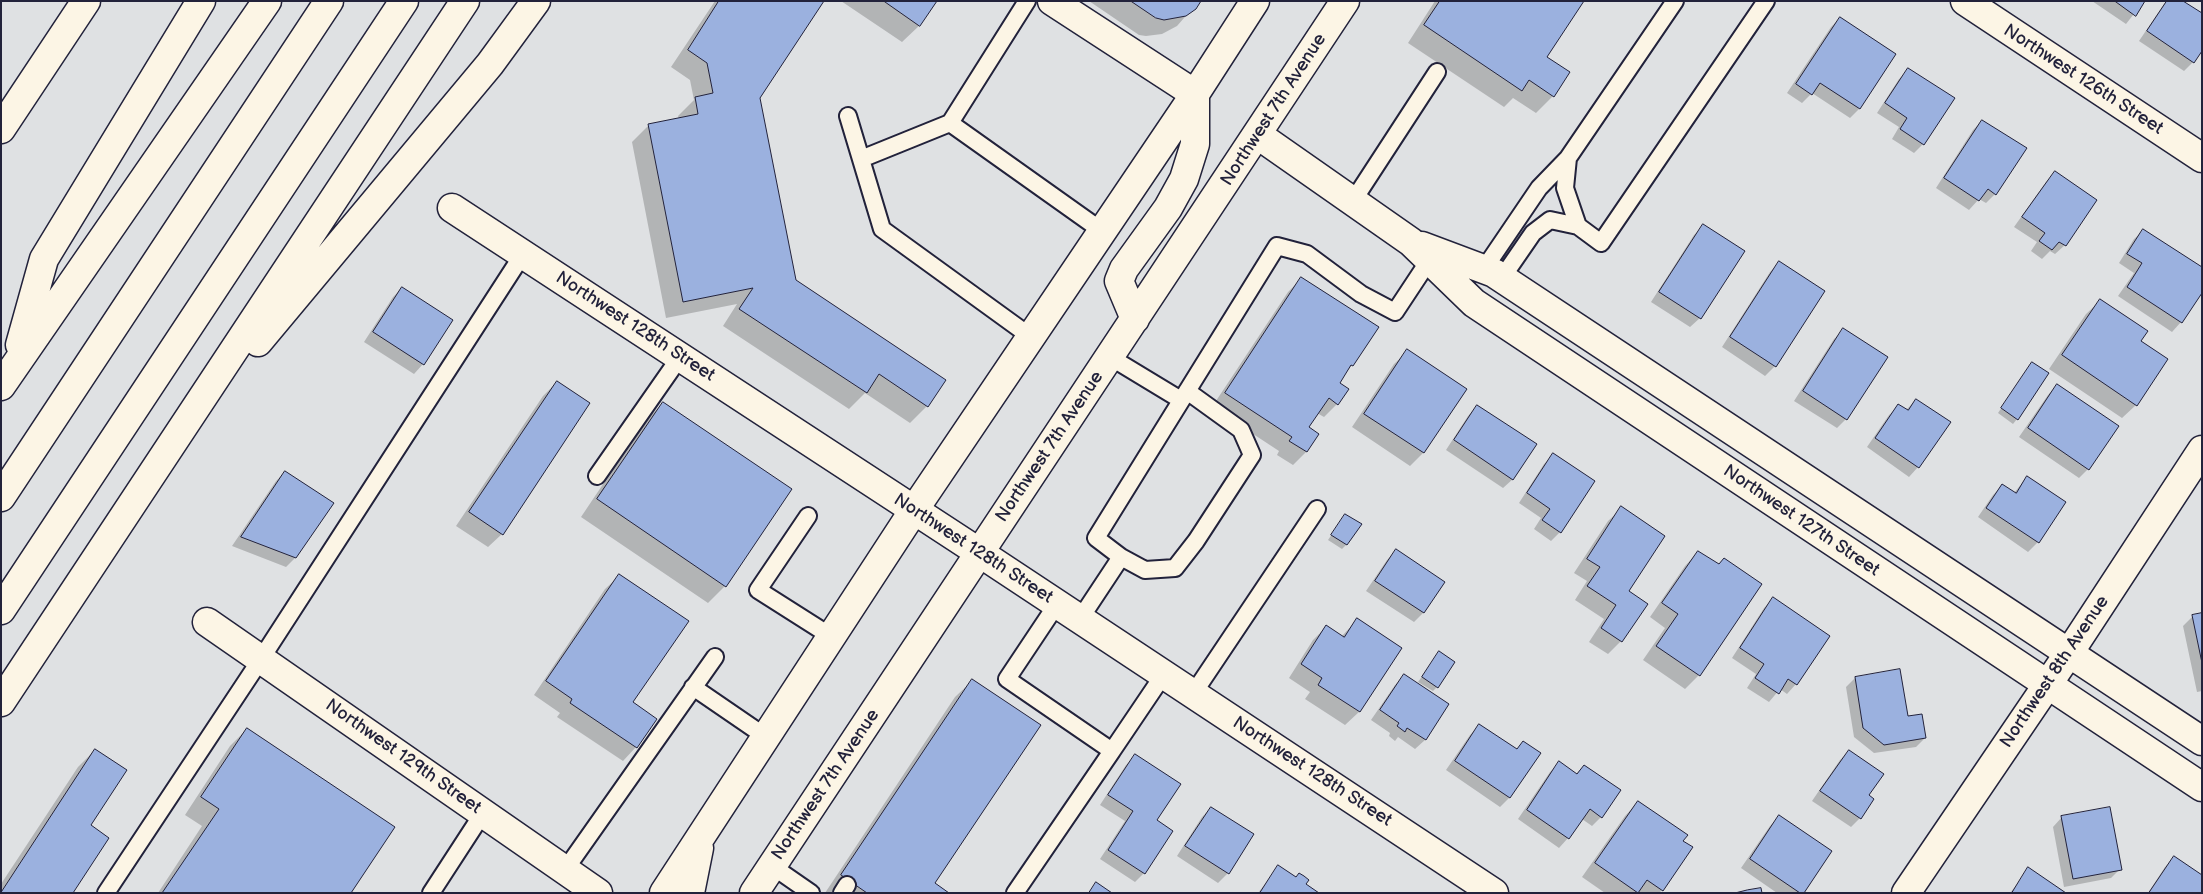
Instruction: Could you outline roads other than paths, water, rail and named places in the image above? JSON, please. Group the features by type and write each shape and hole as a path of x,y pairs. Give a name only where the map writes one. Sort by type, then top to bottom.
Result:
{"main road":[{"path":"1,129 86,1"},
{"path":"8,375 44,259 201,1"},
{"path":"8,375 267,1"},
{"path":"1,497 330,1"},
{"path":"1,610 404,1"},
{"path":"1,702 464,1"},
{"path":"172,445 490,64 536,1"},
{"path":"1052,1 1195,94"},
{"path":"664,893 914,510 1195,94 1255,1"},
{"name":"Northwest 7th Avenue","path":"754,893 1345,1"},
{"name":"Northwest 126th Street","path":"1964,1 2202,158"},
{"path":"1135,320 1119,281 1124,269 1168,208 1184,179 1195,144 1195,94"},
{"name":"Northwest 127th Street","path":"1258,135 1353,201 1420,251 1474,303 2202,787"},
{"name":"Northwest 128th Street","path":"452,208 980,553 1494,893"},
{"name":"Northwest 127th Street","path":"1420,251 1493,274 2202,741"},
{"name":"Northwest 8th Avenue","path":"1906,893 2069,653 2202,450"},
{"name":"Northwest 129th Street","path":"207,622 598,893"},
{"path":"690,893 702,835"}],"lane":[{"path":"861,159 950,123 1027,1"},
{"path":"1493,274 1539,188 1568,158 1675,1"},
{"path":"1493,274 1533,233 1550,220 1578,226 1601,243 1766,1"},
{"path":"1353,201 1438,72"},
{"path":"848,116 882,229 1031,337"},
{"path":"950,123 1102,231"},
{"path":"1568,158 1565,188 1578,226"},
{"path":"1110,357 1184,395 1241,430 1252,455 1196,540 1174,568 1145,570 1121,557 1096,538 1184,395 1277,246 1306,254 1360,294 1395,312 1420,251"},
{"path":"106,893 261,659 523,254"},
{"path":"597,476 680,357"},
{"path":"1193,694 1317,509"},
{"path":"808,516 758,590 832,637"},
{"path":"1080,619 1121,557"},
{"path":"1057,604 1007,678 1112,751"},
{"path":"565,870 714,657"},
{"path":"1015,893 1164,674"},
{"path":"693,688 766,738"},
{"path":"431,893 483,813"},
{"path":"772,866 810,893"}]}
